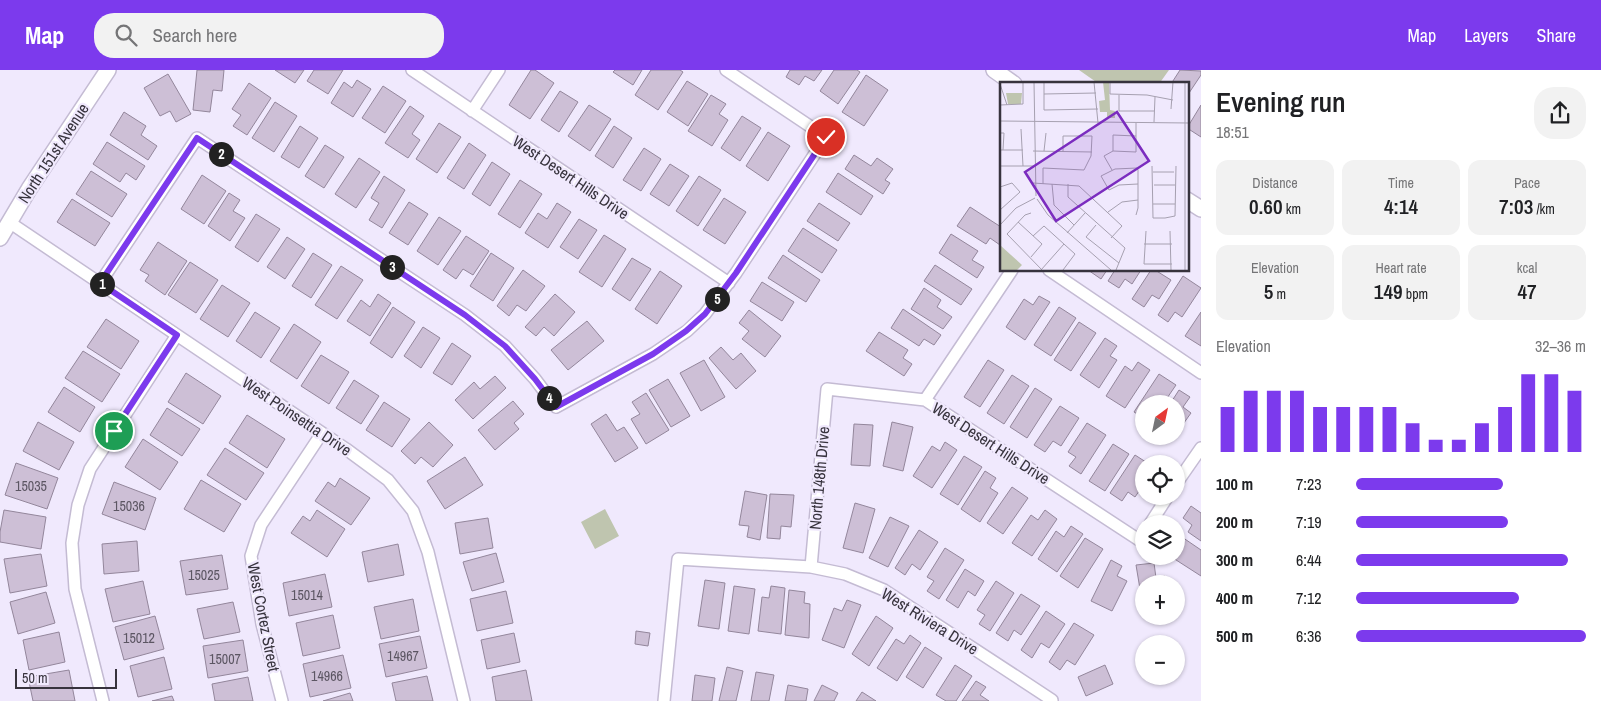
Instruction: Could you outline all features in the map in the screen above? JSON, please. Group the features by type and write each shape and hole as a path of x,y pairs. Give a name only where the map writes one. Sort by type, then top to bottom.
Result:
{"street":[{"name":"North 151st Avenue","path":"0,238 108,70"},
{"name":"West Desert Hills Drive","path":"412,70 729,283"},
{"path":"472,110 499,70"},
{"path":"100,283 197,138 465,315 505,346 535,379 556,407 653,354 680,336 705,314 729,283 826,137 726,70"},
{"path":"994,70 1011,82"},
{"path":"1188,201 1201,209"},
{"name":"West Poinsettia Drive","path":"9,222 322,433 388,480 413,511 428,552 464,701"},
{"path":"925,400 1011,271"},
{"path":"1050,271 1201,373"},
{"path":"103,701 76,589 72,543 78,505 90,469 177,335"},
{"name":"West Desert Hills Drive","path":"827,389 925,400 1135,532"},
{"name":"North 148th Drive","path":"811,567 827,389"},
{"name":"West Cortez Street","path":"282,701 262,624 251,556 261,525 322,433"},
{"path":"1185,471 1201,448"},
{"name":"West Riviera Drive","path":"664,701 678,559 811,567 845,574 884,590 1052,700"}],"green space":[{"path":"1079,70 1169,70 1160,82 1096,82"},
{"path":"605,509 619,536 595,549 581,522"}],"building":[{"path":"197,70 224,70 222,91 213,90 210,112 193,110"},
{"path":"275,70 304,70 295,83"},
{"path":"314,70 343,70 328,94 307,81"},
{"path":"531,70 535,70 554,83 530,119 509,105"},
{"path":"615,70 642,70 633,85 613,72"},
{"path":"651,70 680,70 683,72 658,110 635,95"},
{"path":"790,70 822,70 814,81 805,76 799,85 786,77"},
{"path":"834,70 857,70 860,72 838,104 820,91"},
{"path":"1180,70 1201,71 1201,75 1188,94 1188,82 1172,82"},
{"path":"168,74 191,114 176,122 170,111 160,116 144,88"},
{"path":"866,75 888,90 864,126 842,112"},
{"path":"357,80 371,89 353,117 331,103 344,82 352,88"},
{"path":"687,81 708,94 688,126 667,112"},
{"path":"249,83 271,98 247,135 233,126 241,115 232,109"},
{"path":"383,86 406,101 385,133 362,118"},
{"path":"560,91 578,102 559,132 541,120"},
{"path":"711,95 726,104 719,114 728,120 712,146 688,131"},
{"path":"275,102 297,116 274,152 252,138"},
{"path":"589,105 611,119 590,151 568,136"},
{"path":"1201,105 1201,137 1188,129"},
{"path":"410,106 424,116 412,134 420,140 408,158 385,143"},
{"path":"124,112 146,126 141,135 157,146 148,160 110,135"},
{"path":"742,116 761,128 740,161 721,148"},
{"path":"439,123 461,137 437,173 416,159"},
{"path":"300,126 318,138 299,168 281,157"},
{"path":"614,126 632,138 613,168 595,156"},
{"path":"768,132 790,146 768,181 746,166"},
{"path":"107,142 145,166 136,180 126,173 120,182 93,164"},
{"path":"469,143 486,155 464,189 447,178"},
{"path":"325,145 344,157 324,188 305,176"},
{"path":"644,148 661,159 641,191 623,180"},
{"path":"854,155 871,166 877,158 893,169 885,180 890,183 883,194 845,169"},
{"path":"359,158 380,172 356,208 335,194"},
{"path":"492,162 510,174 490,206 472,194"},
{"path":"670,164 689,176 669,206 650,194"},
{"path":"91,171 127,194 112,217 76,194"},
{"path":"838,173 873,196 861,215 826,192"},
{"path":"202,175 226,191 204,224 181,209"},
{"path":"384,176 405,190 382,228 369,220 379,203 371,198"},
{"path":"699,176 721,190 698,226 676,211"},
{"path":"520,180 542,194 520,228 498,214"},
{"path":"229,193 240,200 233,211 245,218 230,241 208,226"},
{"path":"724,198 746,212 725,244 703,230"},
{"path":"72,199 110,223 95,246 57,222"},
{"path":"409,202 428,214 408,245 389,233"},
{"path":"557,203 571,212 548,248 525,233 538,213 547,219"},
{"path":"819,203 850,223 838,241 807,221"},
{"path":"970,207 1000,226 1000,245 990,238 986,244 957,226"},
{"path":"256,214 280,229 258,262 235,247"},
{"path":"439,217 461,231 438,265 417,251"},
{"path":"579,219 597,230 578,259 560,247"},
{"path":"803,228 837,250 822,273 788,251"},
{"path":"951,234 978,251 972,260 984,267 977,278 939,253"},
{"path":"604,235 626,249 602,287 579,272"},
{"path":"466,236 489,251 473,275 463,269 456,279 443,270"},
{"path":"287,237 305,249 285,279 267,267"},
{"path":"158,242 187,261 165,295 145,281 149,275 140,270"},
{"path":"313,253 332,265 311,298 292,286"},
{"path":"491,253 514,268 493,301 470,286"},
{"path":"783,255 820,280 806,302 768,278"},
{"path":"632,258 651,269 630,301 612,289"},
{"path":"190,262 218,280 196,313 168,295"},
{"path":"935,265 972,289 961,305 924,281"},
{"path":"341,266 363,280 337,319 315,305"},
{"path":"523,270 545,286 526,311 517,305 509,316 497,306"},
{"path":"660,271 682,286 657,324 635,309"},
{"path":"1089,271 1106,271 1101,279"},
{"path":"1114,271 1140,271 1132,284 1125,279 1119,288 1108,281"},
{"path":"1150,271 1157,271 1171,280 1159,299 1152,295 1144,307 1132,299"},
{"path":"1183,276 1201,288 1182,317 1175,312 1168,322 1158,315"},
{"path":"762,282 794,302 782,321 750,301"},
{"path":"222,285 250,303 228,337 200,319"},
{"path":"924,288 941,300 937,307 952,317 943,329 911,309"},
{"path":"378,294 391,303 370,336 347,321 361,300 370,307"},
{"path":"555,294 575,312 554,336 544,327 536,336 525,327"},
{"path":"1039,296 1050,302 1025,340 1006,327 1024,299 1033,305"},
{"path":"393,307 415,322 392,358 370,343"},
{"path":"1059,307 1076,318 1051,356 1034,345"},
{"path":"903,309 941,335 934,345 924,339 919,346 891,328"},
{"path":"749,310 781,336 765,357 742,339 749,331 739,323"},
{"path":"255,312 280,328 261,358 236,341"},
{"path":"1201,312 1201,346 1185,336"},
{"path":"106,319 139,341 121,369 87,347"},
{"path":"587,321 604,341 568,370 551,350"},
{"path":"1079,322 1096,333 1071,371 1054,360"},
{"path":"294,324 321,342 297,379 270,361"},
{"path":"423,327 440,338 421,368 404,356"},
{"path":"879,332 908,350 903,358 912,364 904,376 866,351"},
{"path":"1105,338 1117,346 1110,356 1117,360 1099,388 1080,375"},
{"path":"452,343 471,356 452,385 433,373"},
{"path":"721,347 733,360 741,353 756,371 736,389 709,358"},
{"path":"83,351 120,374 102,402 65,378"},
{"path":"321,355 349,372 329,404 301,386"},
{"path":"704,360 725,397 701,411 680,373"},
{"path":"988,360 1004,370 980,407 964,397"},
{"path":"1138,362 1150,370 1125,408 1106,396 1125,366 1132,371"},
{"path":"186,373 221,396 203,424 168,402"},
{"path":"1159,374 1176,385 1169,395 1145,395"},
{"path":"1012,375 1029,386 1004,424 987,413"},
{"path":"495,376 506,388 473,419 455,400 474,382 480,389"},
{"path":"668,379 690,416 671,427 649,390"},
{"path":"354,380 379,396 361,424 336,408"},
{"path":"64,387 95,407 80,432 48,412"},
{"path":"1035,388 1052,399 1027,438 1010,427"},
{"path":"1179,390 1190,397 1185,404 1185,395 1176,395"},
{"path":"646,393 669,430 646,444 631,419 640,414 632,402"},
{"path":"513,401 524,414 514,423 519,429 495,450 478,430"},
{"path":"384,402 410,419 392,447 366,430"},
{"path":"1060,406 1079,418 1061,446 1053,441 1045,452 1034,445"},
{"path":"167,408 200,429 182,456 150,435"},
{"path":"1185,408 1191,413 1185,421"},
{"path":"606,414 617,431 624,427 638,448 615,462 591,424"},
{"path":"247,415 285,439 267,468 229,443"},
{"path":"38,422 74,442 59,470 23,451"},
{"path":"429,422 453,445 433,467 421,457 415,464 401,451"},
{"path":"892,422 913,427 903,471 883,466"},
{"path":"1087,423 1106,435 1081,474 1069,466 1076,457 1068,452"},
{"path":"854,424 873,425 870,466 851,465"},
{"path":"143,439 178,462 160,490 125,467"},
{"path":"945,442 957,450 932,488 913,476 932,446 940,451"},
{"path":"1113,444 1129,454 1105,491 1089,481"},
{"path":"225,448 264,473 246,500 207,475"},
{"path":"1135,455 1135,497 1128,492 1122,501 1110,493"},
{"path":"964,456 982,467 958,505 940,494"},
{"path":"465,457 483,485 445,509 427,481"},
{"path":"16,463 58,478 47,509 5,495"},
{"path":"985,471 996,478 990,488 998,493 980,522 961,509"},
{"path":"340,478 370,498 351,525 315,501 328,482 335,487"},
{"path":"201,480 241,504 224,532 184,509"},
{"path":"114,482 156,498 145,530 102,514"},
{"path":"1012,487 1028,498 1003,534 987,523"},
{"path":"745,491 767,495 760,540 747,537 749,526 739,525"},
{"path":"770,494 794,495 791,527 781,526 780,539 767,538"},
{"path":"855,503 875,509 863,553 843,548"},
{"path":"1191,506 1201,513 1201,541 1188,532 1192,525 1185,520 1185,515"},
{"path":"4,510 46,517 41,549 0,542"},
{"path":"317,510 345,529 327,557 291,533 303,516 310,521"},
{"path":"1045,510 1057,519 1032,556 1012,543 1031,515 1038,520"},
{"path":"890,517 909,526 888,567 869,558"},
{"path":"488,518 493,548 460,554 455,523"},
{"path":"1071,526 1083,534 1057,572 1038,559 1056,531 1064,537"},
{"path":"919,530 938,542 920,570 912,564 905,575 895,568"},
{"path":"1085,538 1103,549 1078,588 1060,576"},
{"path":"1185,539 1201,550 1201,576 1184,565"},
{"path":"137,541 139,571 104,574 102,544"},
{"path":"398,544 404,575 368,582 362,552"},
{"path":"945,548 964,560 939,599 927,591 934,581 927,577"},
{"path":"496,553 504,582 472,591 463,562"},
{"path":"41,554 47,586 10,593 4,559"},
{"path":"222,555 228,589 186,595 180,561"},
{"path":"1111,560 1122,566 1117,576 1127,581 1112,611 1091,601"},
{"path":"1136,565 1154,565 1156,575 1138,575"},
{"path":"965,569 984,581 975,596 968,591 958,608 946,600"},
{"path":"325,574 332,607 289,616 283,583"},
{"path":"705,580 725,583 719,629 698,626"},
{"path":"143,581 150,614 113,622 105,589"},
{"path":"996,581 1014,593 990,631 979,624 985,615 977,610"},
{"path":"734,586 755,589 749,634 728,631"},
{"path":"771,586 785,588 781,634 758,631 762,597 769,598"},
{"path":"789,590 805,592 804,603 810,604 809,638 785,635"},
{"path":"506,591 513,623 477,631 470,599"},
{"path":"46,592 55,623 18,634 10,602"},
{"path":"1021,594 1040,606 1021,635 1014,630 1008,641 996,633"},
{"path":"413,599 419,631 381,639 374,607"},
{"path":"847,600 861,605 844,648 822,640 834,608 842,611"},
{"path":"233,602 240,632 204,639 197,609"},
{"path":"1046,611 1065,624 1049,648 1041,643 1032,658 1021,650"},
{"path":"333,615 340,648 303,656 296,623"},
{"path":"155,616 164,649 124,660 115,627"},
{"path":"876,616 893,628 869,666 852,654"},
{"path":"1074,623 1094,635 1075,665 1067,660 1060,670 1049,662"},
{"path":"636,631 650,633 648,646 635,644"},
{"path":"59,632 65,662 29,670 23,640"},
{"path":"514,633 520,662 487,669 481,640"},
{"path":"910,635 921,643 897,681 877,668 896,639 904,644"},
{"path":"420,636 427,668 386,677 379,644"},
{"path":"243,640 248,671 208,678 203,646"},
{"path":"925,647 942,658 923,688 906,677"},
{"path":"343,655 351,688 310,697 303,664"},
{"path":"164,657 172,689 138,697 130,666"},
{"path":"955,665 972,676 956,701 946,701 936,695"},
{"path":"1105,665 1113,684 1086,696 1078,677"},
{"path":"727,667 743,671 736,701 719,701"},
{"path":"69,670 75,701 33,701 28,677"},
{"path":"526,670 532,701 496,701 492,677"},
{"path":"756,672 774,675 769,701 751,701"},
{"path":"695,675 715,678 712,701 692,701"},
{"path":"427,676 433,701 396,701 392,683"},
{"path":"248,677 253,701 215,701 212,684"},
{"path":"976,681 986,687 980,695 989,701 962,701"},
{"path":"788,685 808,689 806,701 785,701"},
{"path":"822,685 838,693 834,701 814,701"},
{"path":"862,692 876,701 856,701"},
{"path":"350,693 353,701 323,701"},
{"path":"172,696 174,701 152,701"}],"route":[{"path":"114,431 177,335 100,283 197,138 465,315 505,346 535,379 556,407 653,354 686,331 705,314 736,273 826,137"}]}
